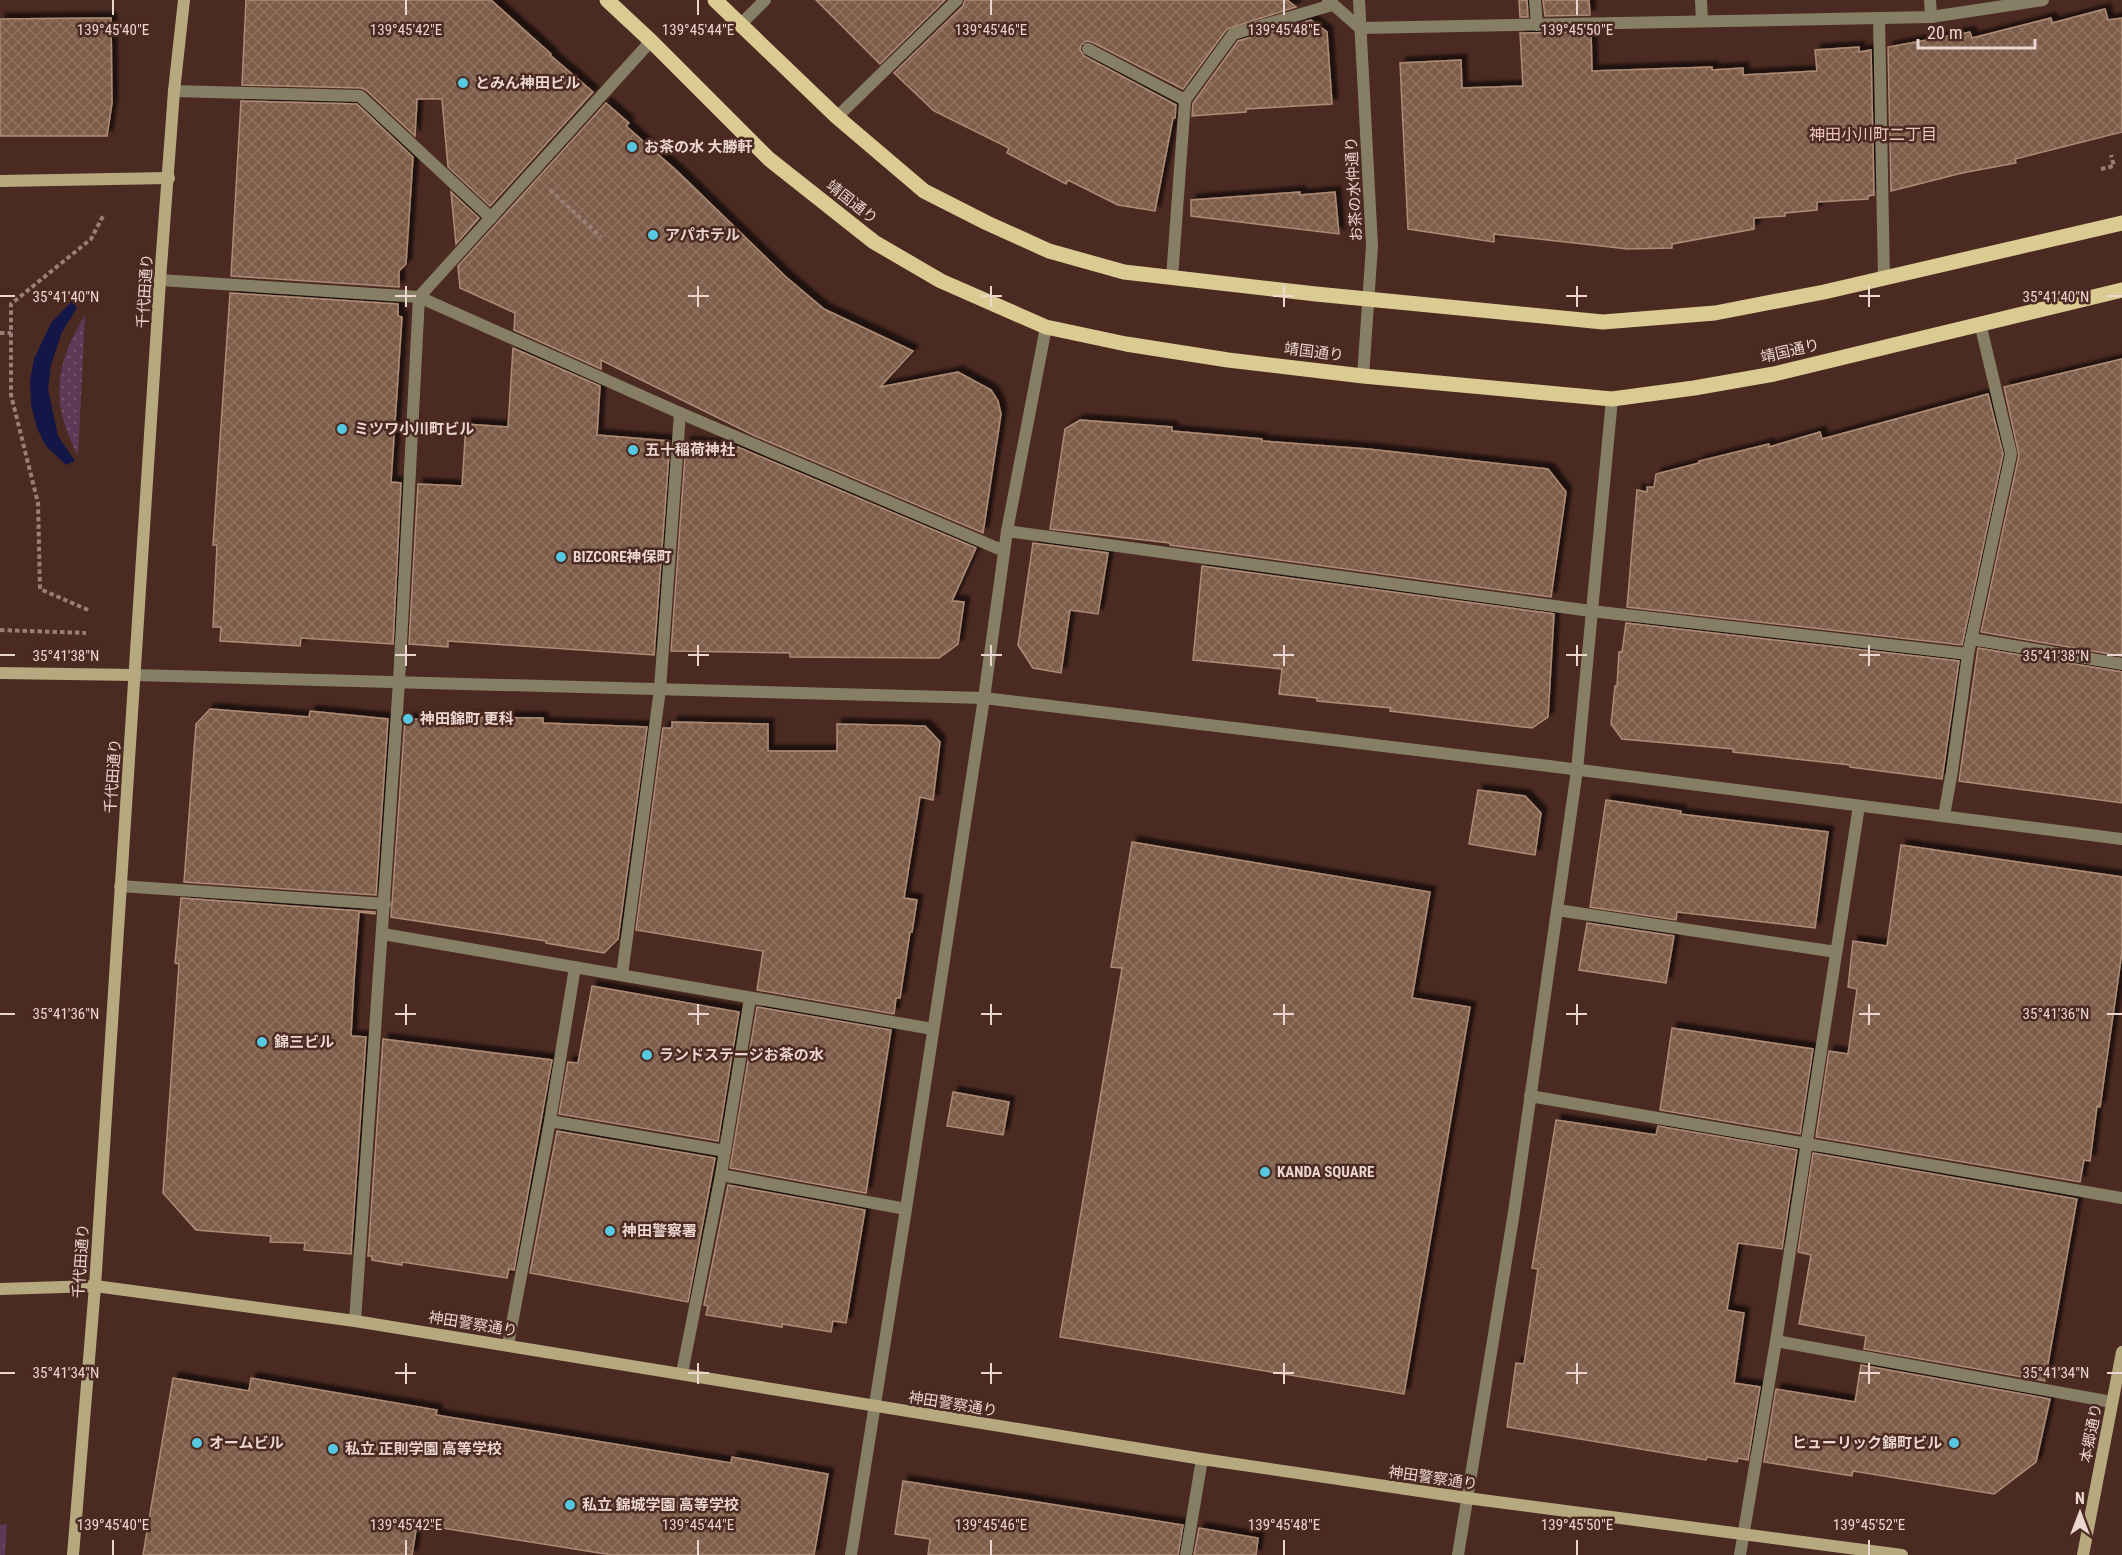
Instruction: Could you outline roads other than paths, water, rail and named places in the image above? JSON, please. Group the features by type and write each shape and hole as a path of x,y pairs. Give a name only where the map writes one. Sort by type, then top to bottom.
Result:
{"main road":[{"name":"靖国通り","path":"607,0 769,159 874,242 941,281 1046,327 1138,346 1228,360 1363,376 1612,399 1774,374 2122,290"},
{"path":"715,0 837,117 924,191 1049,251 1124,272 1603,322 1715,314 1884,279 2122,223"}],"street":[{"name":"千代田通り","path":"73,1555 95,1286 160,280 174,91 184,0"},
{"path":"741,24 765,0"},
{"path":"837,117 957,0"},
{"name":"お茶の水仲通り","path":"1359,0 1372,246 1363,376"},
{"path":"1535,0 1537,25"},
{"path":"1701,0 1702,21"},
{"path":"1930,0 1931,17"},
{"path":"1172,278 1185,100 1233,34 1330,3 1360,28 1931,17 2043,0"},
{"path":"1879,18 1884,279"},
{"path":"355,1321 385,904 420,297 651,42"},
{"path":"1088,49 1185,100"},
{"path":"174,91 360,96 491,219"},
{"path":"0,182 169,178"},
{"path":"160,280 420,297 680,413 1004,551"},
{"path":"1944,816 1968,654 2011,454 1980,323"},
{"path":"851,1555 984,698 1007,531 1046,327"},
{"path":"1458,1555 1514,1212 1577,770 1612,399"},
{"path":"622,975 660,689 680,413"},
{"path":"1007,531 1591,611 1968,654"},
{"path":"1971,639 2122,663"},
{"path":"0,673 984,698 2122,839"},
{"path":"1740,1555 1776,1341 1859,806"},
{"path":"120,886 385,904"},
{"path":"1557,910 1836,952"},
{"path":"383,934 933,1029"},
{"path":"508,1345 550,1121 575,967"},
{"path":"682,1373 721,1175 750,998"},
{"path":"1530,1096 2122,1198"},
{"path":"550,1121 725,1151"},
{"path":"721,1175 906,1209"},
{"name":"神田警察通り","path":"0,1289 95,1286 355,1321 1202,1459 1743,1536 1902,1555"},
{"path":"1776,1341 2112,1402"},
{"name":"本郷通り","path":"2083,1555 2122,1352"},
{"path":"1186,1555 1202,1459"}],"place":[{"name":"とみん神田ビル","path":"463,83"},
{"name":"お茶の水 大勝軒","path":"632,147"},
{"name":"アパホテル","path":"653,235"},
{"name":"ミツワ小川町ビル","path":"342,429"},
{"name":"五十稲荷神社","path":"633,450"},
{"name":"BIZCORE神保町","path":"561,557"},
{"name":"神田錦町 更科","path":"408,719"},
{"name":"錦三ビル","path":"262,1042"},
{"name":"ランドステージお茶の水","path":"647,1055"},
{"name":"KANDA SQUARE","path":"1265,1172"},
{"name":"神田警察署","path":"610,1231"},
{"name":"オームビル","path":"197,1443"},
{"name":"ヒューリック錦町ビル","path":"1954,1443"},
{"name":"私立 正則学園 高等学校","path":"333,1449"},
{"name":"私立 錦城学園 高等学校","path":"570,1505"}],"district":[{"name":"神田小川町二丁目","path":"1873,134"}]}
